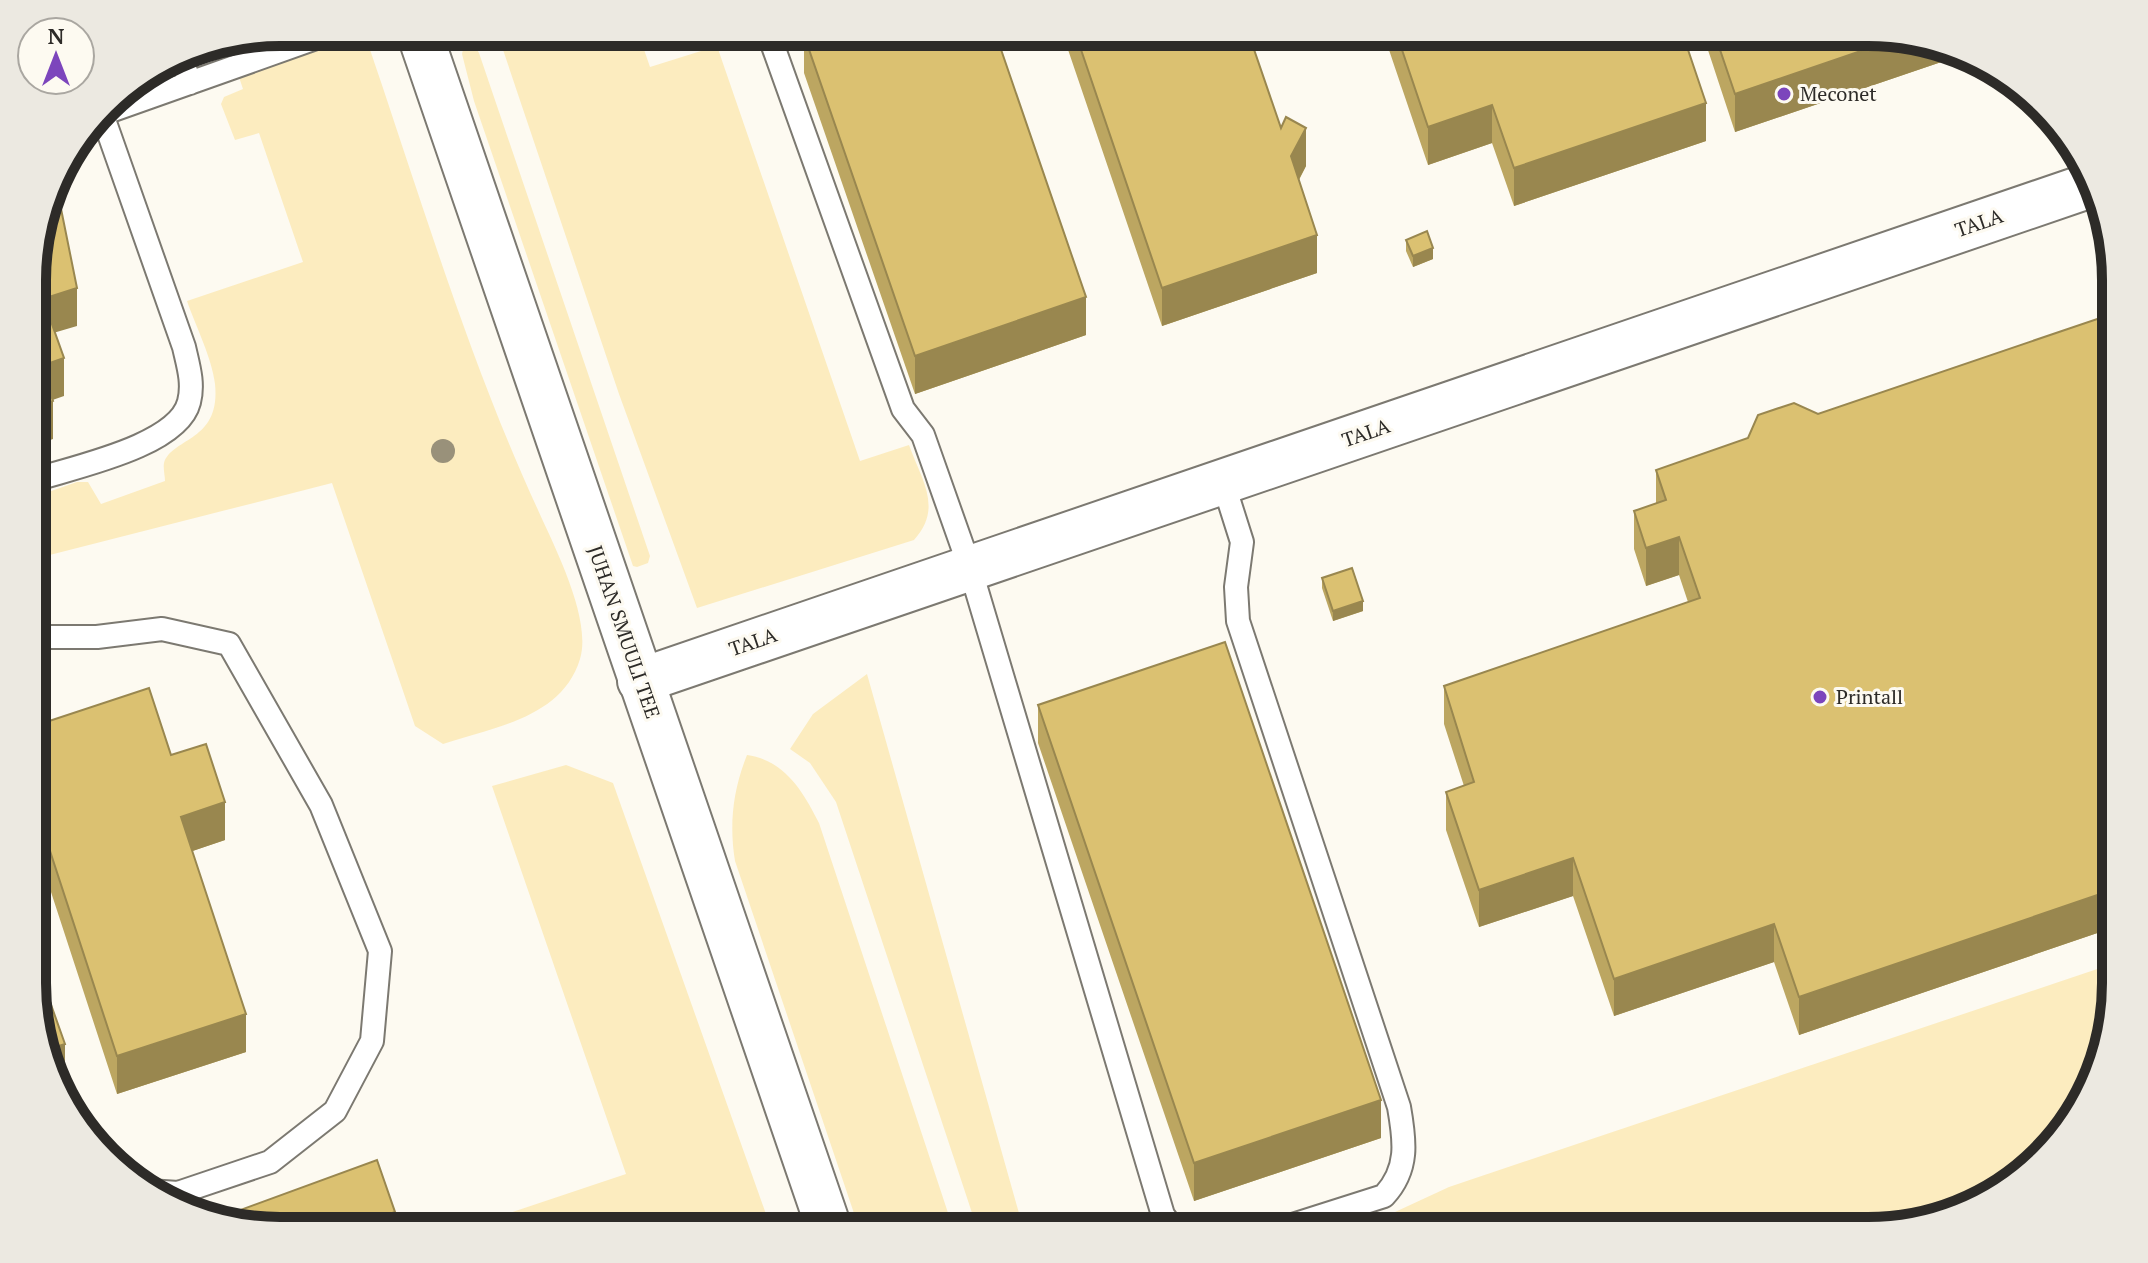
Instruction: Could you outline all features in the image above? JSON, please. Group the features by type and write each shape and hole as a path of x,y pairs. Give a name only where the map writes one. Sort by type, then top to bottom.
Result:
{"street":[{"name":"JUHAN SMUULI TEE","path":"424,46 825,1217"},
{"name":"TALA","path":"640,681 2083,188"}],"lane":[{"path":"124,106 294,46"},
{"path":"773,46 903,409 923,435 970,568 1164,1216"},
{"path":"184,67 190,83"},
{"path":"46,476 156,439 177,424 189,404 191,378 184,347 106,125"},
{"path":"1223,482 1242,542 1236,587 1238,621 1399,1107 1405,1137 1403,1164 1397,1182 1384,1196 1320,1216"},
{"path":"46,637 97,637 162,629 229,644 321,805 380,951 372,1041 335,1111 270,1162 178,1193"}],"shaded area":[{"path":"280,46 369,46 466,333 512,452 562,563 581,624 580,659 571,679 558,695 524,717 443,744 415,726 332,483 46,556 46,493 77,482 88,482 101,504 165,481 164,463 169,455 204,428 211,417 215,403 213,374 187,301 303,262 259,133 235,140 221,104 224,97 243,89 231,52"},
{"path":"464,46 475,46 479,53 650,556 648,563 637,567 633,566 474,101 462,54"},
{"path":"502,46 643,46 650,67 717,46 860,461 909,445 929,505 923,528 914,540 697,608 619,394"},
{"path":"867,674 1020,1217 973,1217 836,802 810,763 790,749 813,714"},
{"path":"747,755 772,764 800,790 819,823 949,1217 855,1217 735,861 732,834 738,781"},
{"path":"566,765 613,783 767,1217 498,1217 626,1174 492,786"},
{"path":"2101,968 2100,1013 2094,1043 2071,1100 2054,1125 2010,1169 1985,1186 1943,1205 1883,1216 1386,1216 1449,1187"}],"building":[{"path":"808,46 1000,46 1086,297 915,356"},
{"path":"1080,46 1253,46 1281,128 1286,117 1306,128 1291,156 1317,235 1162,288"},
{"path":"1401,46 1687,46 1706,103 1514,168 1492,105 1428,127"},
{"path":"1719,46 1874,46 1735,94"},
{"path":"60,203 77,288 46,298 48,250"},
{"path":"1427,231 1433,248 1413,256 1406,240"},
{"path":"46,307 64,358 46,364"},
{"name":"Printall","path":"2101,318 2101,894 1799,997 1774,924 1614,979 1573,858 1479,890 1446,792 1474,782 1444,686 1700,598 1679,537 1646,548 1634,511 1666,500 1656,470 1748,438 1758,415 1794,403 1818,414"},
{"path":"46,381 53,401 46,404"},
{"path":"1352,568 1363,601 1333,611 1322,578"},
{"path":"1225,642 1381,1100 1194,1163 1038,705"},
{"path":"149,688 171,755 206,744 225,802 181,817 246,1014 117,1056 46,839 46,722"},
{"path":"47,992 65,1044 55,1047"},
{"path":"377,1160 395,1212 381,1217 280,1217 235,1212"}],"place":[{"name":"Meconet","path":"1784,94"},
{"name":"Printall","path":"1820,697"}]}
